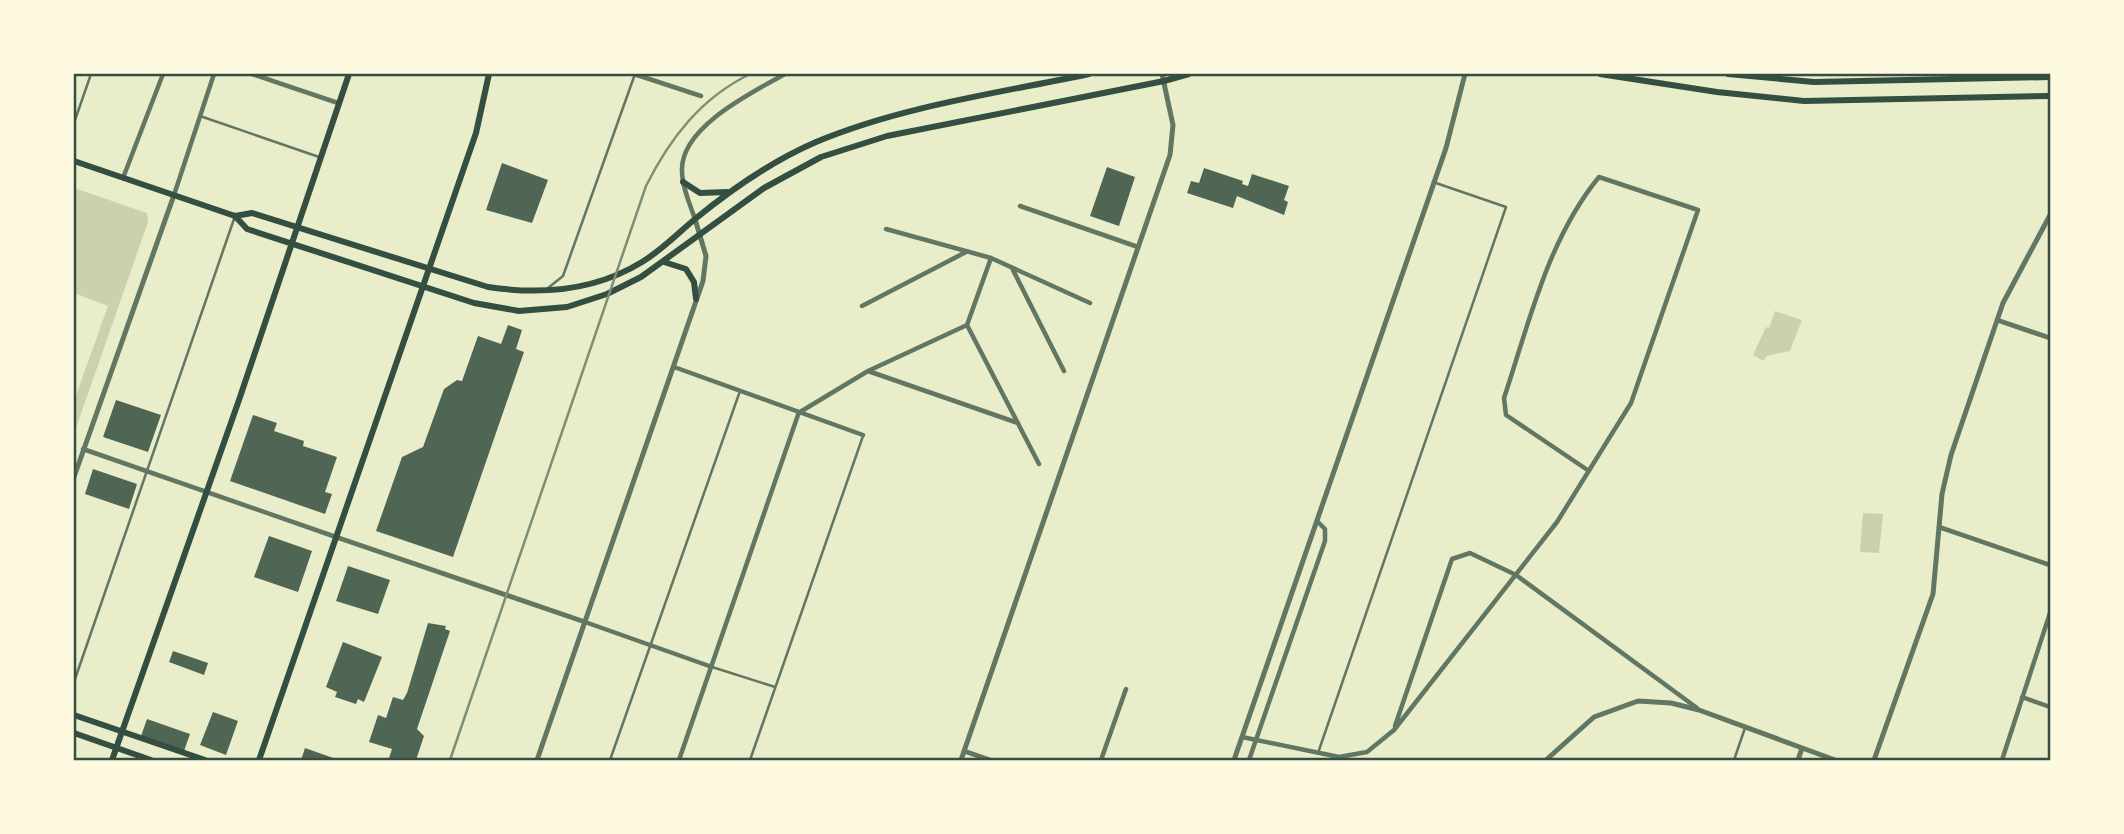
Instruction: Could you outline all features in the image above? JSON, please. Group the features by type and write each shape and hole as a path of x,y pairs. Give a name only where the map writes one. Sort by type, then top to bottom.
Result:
{"main road":[{"path":"112,761 349,74"},
{"path":"259,761 482,115 489,74"},
{"path":"74,162 235,216 252,214 488,288 539,292 583,286 640,264 729,192 792,152 851,129 1089,74"},
{"path":"235,216 247,229 485,306 536,310 567,307 607,294 664,262 773,182 844,149 887,136 1163,77 1189,74"},
{"path":"1600,74 1717,92 1804,101 2050,96"},
{"path":"1728,74 1912,82 2049,76"},
{"path":"683,182 700,193 729,192"},
{"path":"664,262 686,269 694,282 696,299"},
{"path":"74,715 205,761"},
{"path":"74,733 151,761"},
{"path":"264,747 266,761"}],"street":[{"path":"123,178 163,74"},
{"path":"74,477 214,74"},
{"path":"252,74 338,103"},
{"path":"635,74 701,96"},
{"path":"537,761 674,367 706,263 702,234 683,182 682,166 686,153 702,130 725,108 785,74"},
{"path":"1234,761 1452,128 1465,74"},
{"path":"961,761 1172,141 1173,125 1163,77"},
{"path":"1242,737 1339,757 1367,752 1394,730 1557,522 1589,471 1631,403 1698,210 1599,177 1581,200 1552,255 1504,398 1506,415 1589,471"},
{"path":"1020,206 1138,247"},
{"path":"1874,761 1933,594 1945,474 1997,320 2050,215"},
{"path":"886,229 991,258 1090,303"},
{"path":"862,306 966,252"},
{"path":"679,761 799,412 868,371 967,325 991,258"},
{"path":"1012,269 1064,371"},
{"path":"1997,320 2050,338"},
{"path":"967,325 1039,464"},
{"path":"674,367 863,435"},
{"path":"868,371 1019,423"},
{"path":"74,446 712,667"},
{"path":"1250,761 1325,541 1325,529 1317,521"},
{"path":"1939,527 2050,565"},
{"path":"1394,730 1452,559 1470,553 1516,575 1662,686 1699,710"},
{"path":"2002,761 2050,613"},
{"path":"1101,761 1126,689"},
{"path":"2022,697 2050,707"},
{"path":"1546,761 1594,717 1616,707 1654,701 1699,710 1835,761"},
{"path":"1798,761 1802,748"},
{"path":"964,751 989,761"}],"lane":[{"path":"74,123 91,74"},
{"path":"539,292 557,284 566,268 635,74"},
{"path":"200,116 320,158"},
{"path":"1321,753 1506,207 1433,182"},
{"path":"74,682 235,216"},
{"path":"610,761 740,391"},
{"path":"750,761 863,435"},
{"path":"712,667 776,687"},
{"path":"1734,761 1745,728"}],"green space":[{"path":"74,188 147,213 148,222 76,428 74,401 108,306 74,293"},
{"path":"1775,311 1802,320 1790,351 1766,356 1764,361 1753,355 1766,327 1769,328"},
{"path":"1863,513 1883,514 1879,553 1860,552"}],"building":[{"path":"502,163 548,180 532,223 486,210"},
{"path":"1107,167 1135,177 1119,226 1090,216"},
{"path":"1204,168 1243,181 1242,184 1248,186 1252,174 1289,186 1284,200 1288,202 1284,215 1237,196 1233,208 1187,193 1191,181 1199,183"},
{"path":"508,325 522,330 516,349 524,352 453,557 376,531 402,457 423,447 444,389 457,380 462,381 478,336 501,344"},
{"path":"116,400 161,415 148,452 103,437"},
{"path":"253,415 277,423 274,431 304,441 303,446 337,457 325,492 332,494 325,514 230,481"},
{"path":"93,469 137,484 129,509 85,494"},
{"path":"269,536 312,551 298,592 254,577"},
{"path":"348,566 390,580 378,614 336,601"},
{"path":"428,623 446,626 445,629 450,631 417,729 424,736 416,760 389,758 392,749 369,742 378,715 386,718 393,697 403,700 407,693"},
{"path":"343,642 382,657 364,702 358,699 356,704 335,697 337,692 326,687"},
{"path":"173,651 208,663 204,675 169,662"},
{"path":"213,712 238,721 226,755 200,745"},
{"path":"147,719 190,734 184,751 141,736"},
{"path":"305,748 339,760 301,760"}],"railway":[{"path":"450,760 646,186 665,152 689,121 716,95 750,74"}]}
